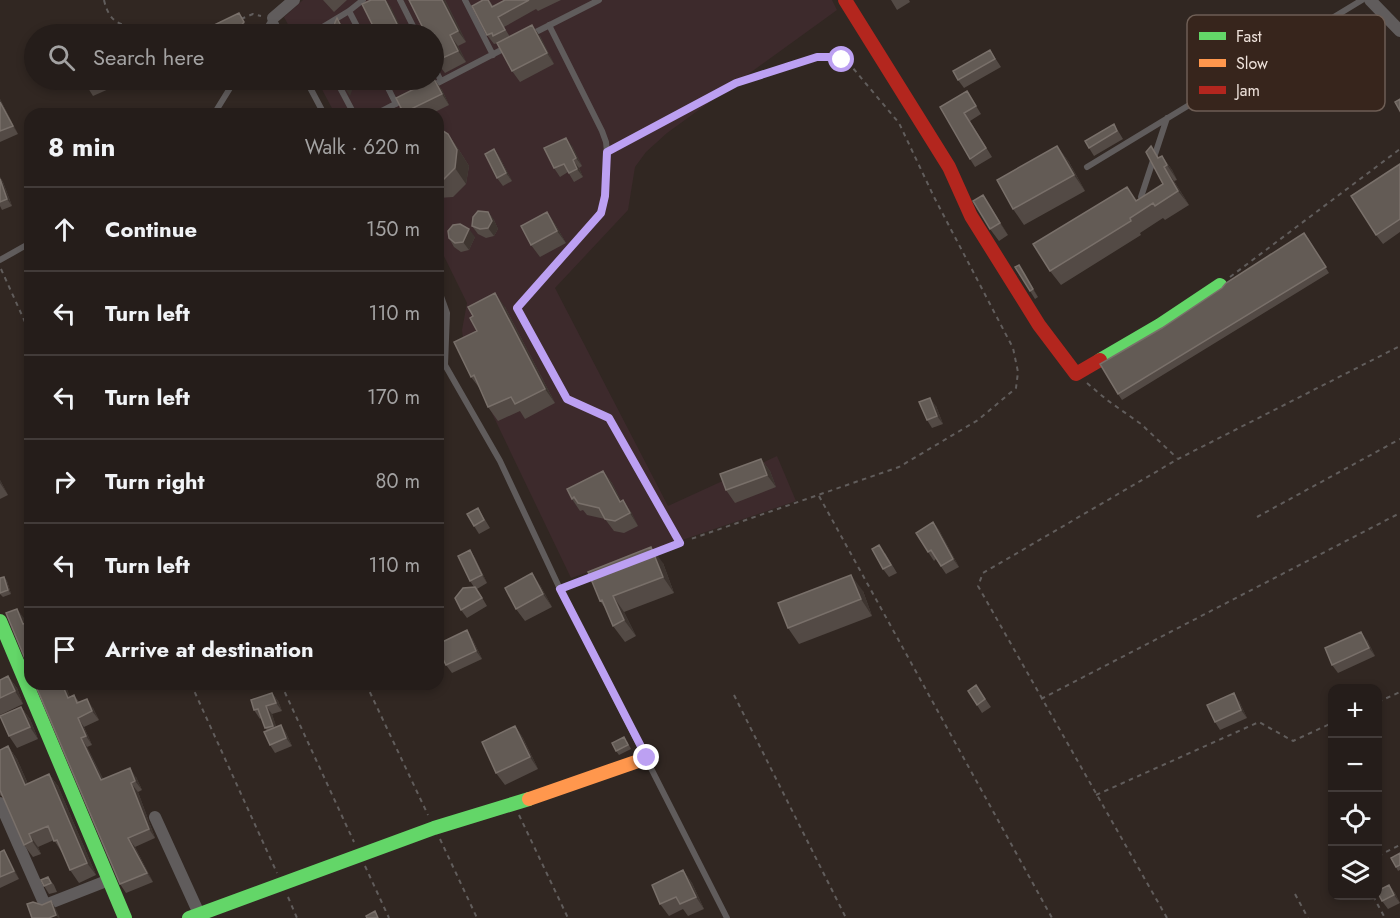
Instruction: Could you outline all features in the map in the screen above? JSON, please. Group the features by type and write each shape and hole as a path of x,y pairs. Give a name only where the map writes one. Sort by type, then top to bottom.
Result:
{"street":[{"path":"273,18 294,0"},
{"path":"845,0 949,167 972,216 1039,325 1076,374 1160,325 1220,285"},
{"path":"1370,0 1400,30"},
{"path":"0,621 24,687"},
{"path":"25,690 125,918"},
{"path":"155,817 196,917 434,828 514,804 647,758"},
{"path":"0,803 45,905 109,880"}],"lane":[{"path":"328,24 363,0"},
{"path":"400,0 412,24"},
{"path":"465,0 493,55"},
{"path":"521,40 599,0"},
{"path":"1337,15 1362,0"},
{"path":"349,11 356,24"},
{"path":"269,24 273,18"},
{"path":"273,18 276,24"},
{"path":"549,25 602,131 607,152 605,196 601,213 517,308 567,399 609,418 680,543 636,560"},
{"path":"444,80 512,45"},
{"path":"218,108 229,90"},
{"path":"311,90 321,108"},
{"path":"341,90 351,108"},
{"path":"389,90 396,104"},
{"path":"388,108 414,95"},
{"path":"1087,167 1187,105"},
{"path":"1147,210 1141,197 1167,117"},
{"path":"0,260 24,246"},
{"path":"444,305 447,313 445,364 500,461 560,589 727,918"},
{"path":"560,589 603,572"}],"path":[{"path":"105,0 109,13 121,24"},
{"path":"242,18 253,14 273,18"},
{"path":"607,152 736,83 817,57 834,58 852,67 899,123 934,197 1013,348 1018,372 1016,388 978,420 899,467 680,543"},
{"path":"1220,285 1400,148"},
{"path":"0,266 24,320"},
{"path":"1167,918 978,586 983,573 1178,459 1400,346"},
{"path":"1076,374 1141,424 1178,459"},
{"path":"1257,517 1400,439"},
{"path":"819,496 1052,918"},
{"path":"1041,699 1400,513"},
{"path":"194,690 297,918"},
{"path":"284,690 389,918"},
{"path":"369,690 477,918"},
{"path":"1382,700 1400,692"},
{"path":"734,695 846,918"},
{"path":"1096,795 1259,722 1293,741 1328,725"},
{"path":"514,804 568,918"},
{"path":"1382,854 1400,845"},
{"path":"1295,894 1308,918"},
{"path":"1375,900 1385,918"}],"shaded area":[{"path":"303,0 832,0 837,10 667,133 646,152 635,167 628,210 555,288 668,506 777,456 796,501 571,578 465,357 462,330 467,303 444,256 444,108 332,108 322,90 444,90 444,24 288,24 284,17"}],"building":[{"path":"371,0 385,0 397,24 372,24 362,4"},
{"path":"409,0 442,0 458,31 450,35 458,51 444,57 444,24 421,24"},
{"path":"488,0 492,7 505,0 529,0 498,17 505,30 493,36 492,33 487,35 472,6"},
{"path":"239,13 244,22 242,24 216,24"},
{"path":"532,25 547,53 512,71 497,43"},
{"path":"990,50 995,59 958,80 953,71"},
{"path":"412,90 440,90 442,94 413,108 401,108 396,98"},
{"path":"967,91 976,106 964,113 986,148 970,159 940,107"},
{"path":"1400,99 1400,111 1395,102"},
{"path":"0,102 13,126 0,131"},
{"path":"1114,124 1117,131 1089,148 1085,141"},
{"path":"444,132 448,134 457,150 455,168 444,179"},
{"path":"566,138 576,158 573,160 577,169 569,173 564,164 554,168 544,148"},
{"path":"1057,146 1074,175 1013,209 997,180"},
{"path":"1151,146 1158,158 1162,156 1167,165 1164,167 1178,191 1155,206 1153,203 1130,218 1131,221 1050,271 1033,244 1127,187 1136,201 1163,184 1146,152"},
{"path":"494,149 506,173 497,178 485,154"},
{"path":"1400,164 1400,219 1376,235 1351,196"},
{"path":"0,179 7,199 0,202"},
{"path":"983,195 1000,223 990,229 973,201"},
{"path":"478,211 488,212 492,221 488,228 480,229 472,226 473,217"},
{"path":"547,212 557,231 531,245 521,226"},
{"path":"460,224 469,229 463,242 455,243 449,238 448,231 453,225"},
{"path":"1304,233 1326,267 1118,394 1100,364 1162,328 1226,283"},
{"path":"1019,265 1033,289 1030,291 1015,267"},
{"path":"495,293 545,389 515,404 511,397 488,407 474,375 471,377 454,342 477,331 470,318 473,316 468,307"},
{"path":"930,398 937,416 927,420 919,402"},
{"path":"761,459 767,475 726,490 720,474"},
{"path":"603,471 620,502 623,500 630,513 615,521 605,519 599,508 578,503 574,497 572,499 567,489"},
{"path":"478,508 484,520 474,526 467,514"},
{"path":"933,522 953,559 941,566 931,550 928,552 916,533"},
{"path":"879,545 891,565 883,569 872,549"},
{"path":"651,547 663,577 613,596 624,620 613,626 588,572"},
{"path":"470,550 482,575 470,581 458,556"},
{"path":"532,573 543,594 516,609 505,588"},
{"path":"851,575 861,599 788,628 778,603"},
{"path":"4,577 8,590 0,593 0,578"},
{"path":"475,587 482,598 461,610 455,598 463,588"},
{"path":"17,609 24,624 24,656 6,613"},
{"path":"467,630 476,651 446,665 444,641"},
{"path":"1361,632 1369,648 1332,665 1325,648"},
{"path":"8,676 15,691 0,698 0,680"},
{"path":"976,685 985,699 977,705 968,691"},
{"path":"38,690 65,690 68,698 74,695 77,703 87,699 92,711 78,718 86,736 81,738 101,780 130,768 135,781 131,783 149,829 128,838 147,873 120,884"},
{"path":"272,693 276,703 266,706 273,726 265,728 258,709 254,710 251,700"},
{"path":"1234,693 1241,710 1215,722 1207,705"},
{"path":"21,707 30,727 9,736 0,716"},
{"path":"281,725 286,738 270,745 264,732"},
{"path":"515,726 530,757 496,773 482,742"},
{"path":"624,737 628,745 616,751 612,743"},
{"path":"8,746 25,785 49,774 87,863 70,870 48,826 29,834 32,841 24,845 0,790 0,750"},
{"path":"4,850 14,871 0,877 0,852"},
{"path":"1400,853 1400,865 1396,867 1391,858"},
{"path":"683,870 696,897 680,904 676,897 660,904 652,885"},
{"path":"48,877 51,883 44,886 41,880"},
{"path":"1389,885 1394,895 1382,901 1382,888"},
{"path":"51,901 56,915 49,918 32,918 27,904 33,902 42,905"},
{"path":"375,911 378,918 367,918 366,916"}],"traffic: fast":[{"path":"1100,360 1160,325 1220,285"},
{"path":"0,621 24,678"},
{"path":"29,690 125,918"},
{"path":"189,918 434,828 529,799"}],"traffic: slow":[{"path":"529,799 647,758"}],"traffic: jam":[{"path":"845,0 949,167 971,216 1039,325 1076,374 1100,360"}],"route":[{"path":"647,758 560,589 680,543 609,418 567,399 517,308 601,213 605,196 607,152 736,83 817,57 842,60"}]}
